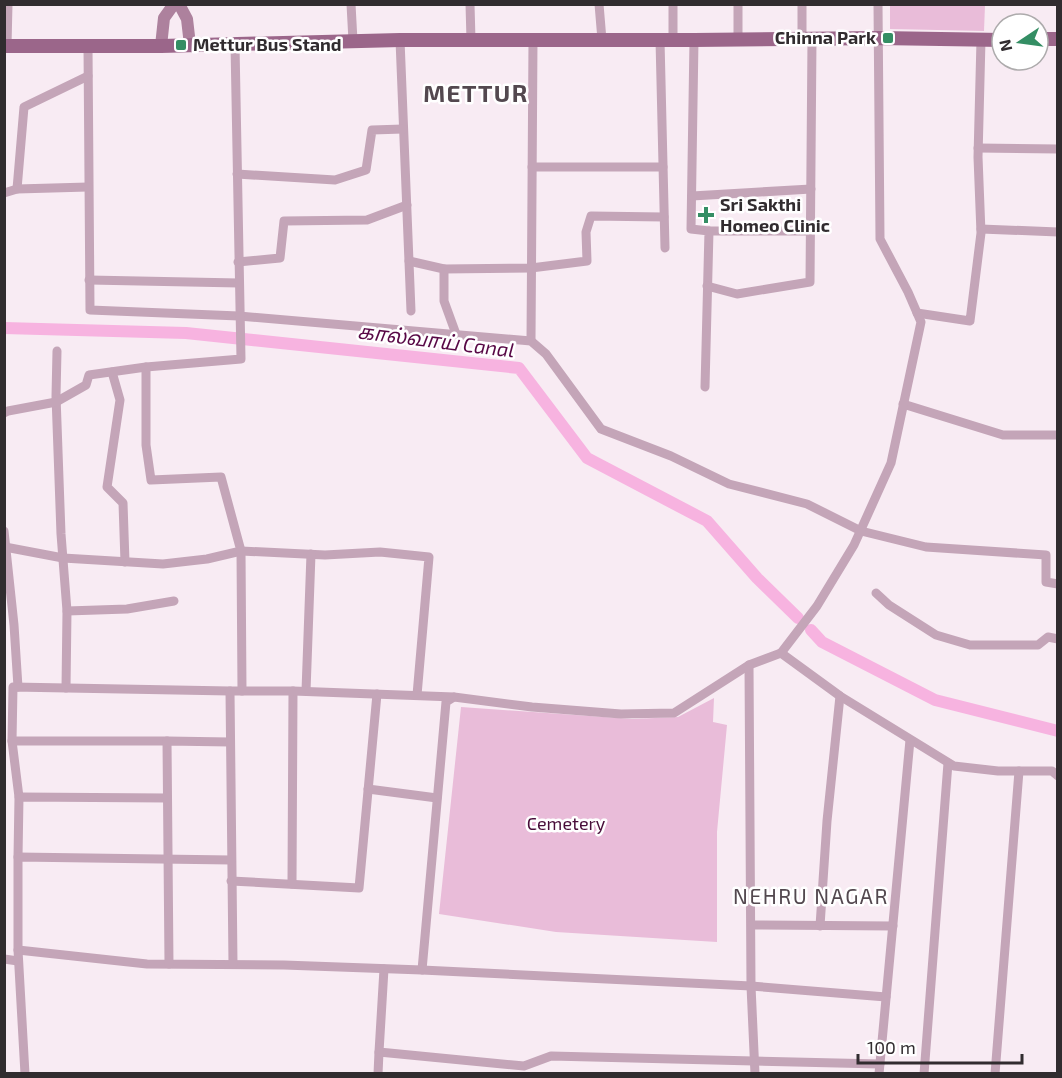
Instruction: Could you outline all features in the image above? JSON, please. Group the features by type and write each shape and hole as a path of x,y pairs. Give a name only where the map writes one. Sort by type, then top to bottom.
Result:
{"main road":[{"path":"6,46 235,45 400,40 879,38 990,40"}],"street":[{"path":"6,46 8,4"},
{"path":"161,46 164,18 174,4"},
{"path":"179,4 187,19 190,45"},
{"path":"351,4 353,41"},
{"path":"471,4 471,40"},
{"path":"599,4 602,40"},
{"path":"665,248 663,167 667,40 673,4"},
{"path":"738,4 738,40"},
{"path":"707,286 737,294 810,282 811,189 807,39 802,4"},
{"path":"25,1074 18,961 18,797 8,714 13,687 306,691 417,695 621,714 674,713 749,665 781,653 817,606 854,545 891,463 921,322 880,239 879,4"},
{"path":"400,40 411,311"},
{"path":"531,341 533,40"},
{"path":"694,40 691,229 810,231"},
{"path":"917,313 970,321 981,229 978,148 981,40"},
{"path":"4,413 56,402 86,385 89,375 146,367 241,360 235,45"},
{"path":"88,47 90,310 531,341 546,354 601,429 671,456 729,484 807,504 861,531 926,547 1046,555 1046,582 1058,584"},
{"path":"17,189 24,107 88,76"},
{"path":"237,174 334,180 366,170 372,129 404,129"},
{"path":"978,148 1058,149"},
{"path":"532,167 663,167"},
{"path":"4,193 17,189 88,187"},
{"path":"692,196 811,189"},
{"path":"238,262 280,258 284,221 367,220 407,205"},
{"path":"409,261 444,269 531,268 587,261 586,232 591,216 664,217"},
{"path":"981,229 1058,232"},
{"path":"705,387 709,231"},
{"path":"444,269 444,301 456,334"},
{"path":"89,280 239,283"},
{"path":"57,351 56,402 67,611 66,688"},
{"path":"146,367 146,445 151,480 221,477 242,551 242,691"},
{"path":"112,372 120,400 107,487 123,503 125,562"},
{"path":"903,404 1003,435 1058,435"},
{"path":"4,531 9,625 18,687"},
{"path":"5,551 63,558 163,564 207,559 242,551 311,554 380,552 429,557 417,695"},
{"path":"306,691 311,554"},
{"path":"876,593 889,605 936,635 970,645 1038,645 1048,637 1058,639"},
{"path":"67,611 127,609 174,601"},
{"path":"781,653 840,696 954,766 1052,771 1058,776"},
{"path":"749,665 751,987 754,1074"},
{"path":"230,691 233,964"},
{"path":"292,884 293,691"},
{"path":"231,881 358,888 377,694"},
{"path":"820,926 827,821 840,696"},
{"path":"422,970 446,702 453,697"},
{"path":"379,1052 524,1066 551,1056 754,1059 879,1069 910,740"},
{"path":"12,741 230,742"},
{"path":"167,741 169,964"},
{"path":"924,1074 948,763"},
{"path":"995,1074 1019,771"},
{"path":"368,789 438,798"},
{"path":"18,797 167,798"},
{"path":"18,857 231,860"},
{"path":"752,925 893,927"},
{"path":"18,950 115,961 169,964 422,970 751,987 886,998"},
{"path":"4,959 18,961"},
{"path":"378,1074 384,969"}],"green space":[{"name":"Chinna Park","path":"890,5 985,5 984,31 890,29"},
{"name":"Cemetery","path":"714,698 713,722 727,725 717,832 717,942 556,932 439,914 461,707 632,719 678,717"}],"waterway":[{"name":"கால்வாய் Canal","path":"4,328 186,333 519,368 587,458 707,521 757,578 798,618"},
{"name":"கால்வாய் Canal","path":"811,630 822,642 935,700 1058,731"}],"place":[{"name":"Chinna Park","path":"888,38"},
{"name":"Mettur Bus Stand","path":"181,45"},
{"name":"Sri Sakthi Homeo Clinic","path":"706,215"}],"district":[{"name":"METTUR","path":"476,94"},
{"name":"NEHRU NAGAR","path":"811,897"}]}
